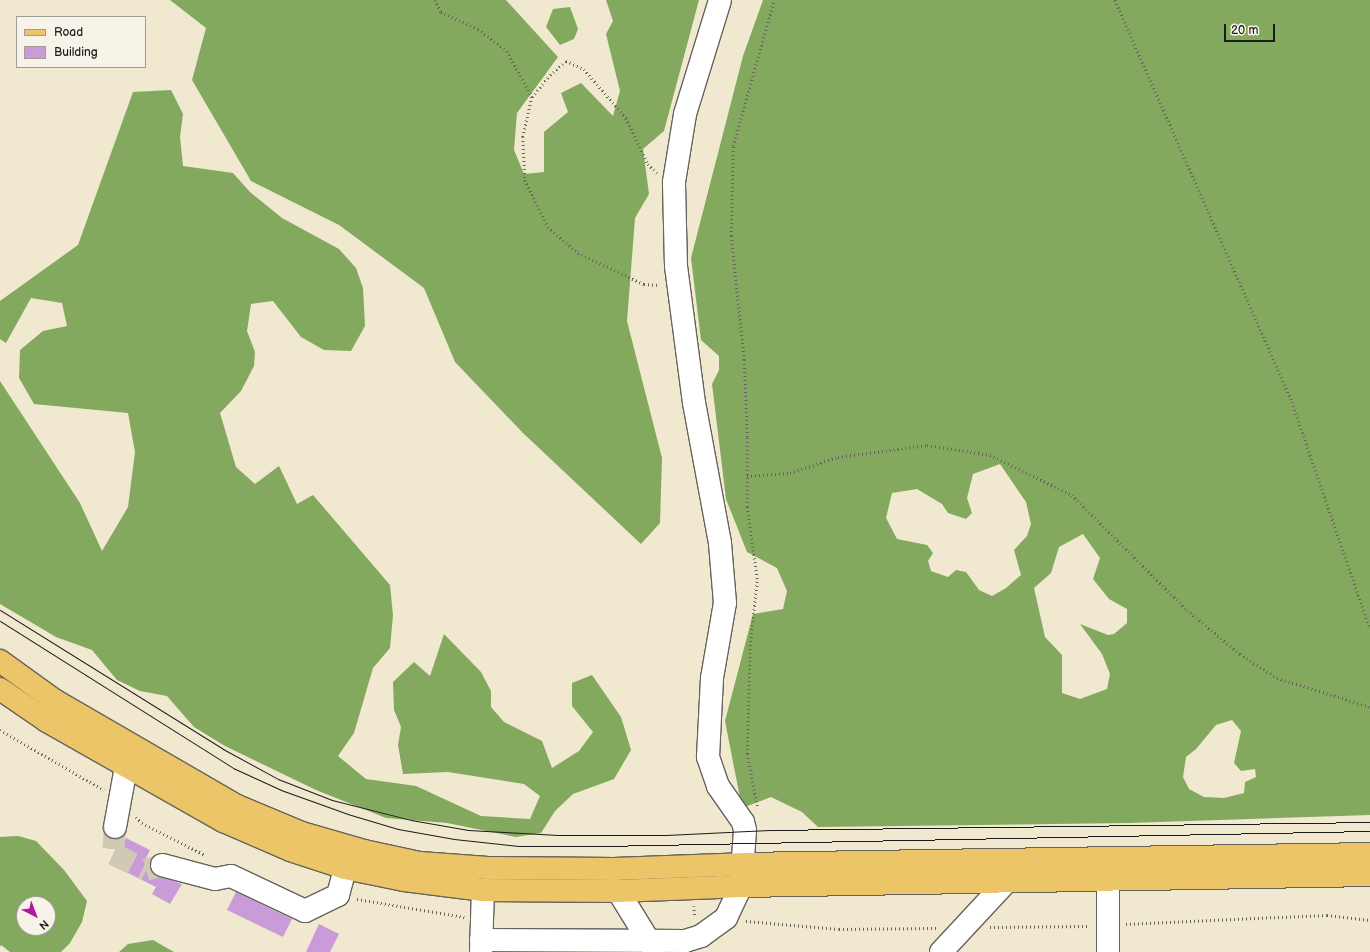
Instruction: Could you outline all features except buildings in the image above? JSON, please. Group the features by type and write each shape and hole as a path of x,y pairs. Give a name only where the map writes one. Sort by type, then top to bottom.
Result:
{"main road":[{"path":"0,661 54,700 237,806 302,833 364,852 420,863 488,868 694,868 742,864 1370,854"},
{"path":"0,689 47,721 223,821 290,850 345,868 404,880 483,890 618,891 741,886 1370,875"}],"street":[{"path":"483,890 481,946 652,946 685,941 701,936 726,918 733,907 741,886 745,830 743,822 718,786 708,757 712,678 725,603 720,543 694,403 678,285 674,182 685,114 720,0"},
{"path":"115,827 126,767"},
{"path":"162,865 215,879 232,876 305,911 338,895 345,868"},
{"path":"1108,880 1108,952"},
{"path":"941,952 1006,882"},
{"path":"618,891 652,946"}],"path":[{"path":"435,0 441,12 478,29 507,51 532,97"},
{"path":"758,808 747,754 750,646 758,579 747,507 744,360 731,236 733,146 774,0"},
{"path":"1115,0 1292,402 1370,628"},
{"path":"674,182 660,176 648,164 626,118 584,69 566,61 550,75 532,97 523,137 525,180 548,226 578,253 644,284 678,285"},
{"path":"747,476 790,473 838,457 927,445 990,455 1072,495 1187,610 1240,654 1277,678 1370,708"}],"green space":[{"path":"170,0 506,0 558,57 517,113 514,150 524,174 544,172 544,132 568,112 561,93 581,83 613,116 620,91 606,34 613,21 606,0 699,0 664,131 643,149 649,194 635,218 627,321 662,458 660,523 641,544 523,433 455,362 424,288 339,225 251,181 192,80 206,28"},
{"path":"763,0 1370,0 1370,815 1129,823 818,827 802,812 771,797 742,808 725,721 753,614 783,609 787,591 777,568 747,552 726,499 712,384 719,370 719,356 701,340 691,258 743,56","holes":["1000,464 1026,502 1031,524 1027,536 1014,550 1021,575 1006,588 992,596 979,590 966,572 956,570 948,577 931,571 928,561 933,553 927,545 897,539 886,518 892,493 917,489 942,504 948,513 966,519 972,513 967,498 973,474","1083,534 1100,558 1093,579 1109,599 1127,609 1127,623 1114,634 1108,635 1080,624 1102,654 1110,674 1107,689 1080,699 1062,693 1062,655 1045,637 1034,588 1051,573 1059,547","1232,720 1241,731 1234,763 1241,771 1255,769 1256,777 1245,782 1244,793 1224,798 1204,797 1189,789 1183,777 1186,757 1196,749 1216,725"]},
{"path":"570,7 578,29 574,39 560,45 546,27 553,9"},
{"path":"171,90 183,114 180,137 183,166 233,173 250,192 282,218 339,249 356,268 363,288 365,326 351,351 324,350 301,337 273,301 251,304 247,331 255,352 254,366 241,391 220,413 236,467 255,484 279,466 297,504 313,495 390,585 393,615 390,648 373,668 354,733 338,756 366,779 416,786 481,816 530,819 540,796 524,784 448,772 403,774 398,745 401,727 394,710 393,682 414,662 430,676 444,634 481,672 491,691 491,707 504,722 542,741 552,768 579,751 593,732 572,706 572,683 592,675 621,717 631,750 614,779 573,794 555,811 541,833 516,837 447,823 386,818 316,790 225,746 194,727 167,696 140,691 117,680 92,650 56,637 0,604 0,381 80,503 102,551 128,507 135,452 128,413 34,404 19,378 20,350 43,331 67,326 62,303 31,298 6,343 0,339 0,301 78,245 133,92"},
{"path":"18,836 36,841 64,870 87,901 82,922 70,943 61,952 10,952 1,945 0,947 0,837"},
{"path":"153,940 174,952 119,952 128,944"}],"tunnel":[{"path":"115,827 113,854 146,870 162,865"}],"tram line":[{"path":"0,610 223,749 278,779 332,800 411,820 468,830 558,835 666,835 770,830 1370,822"},
{"path":"0,621 233,768 281,790 351,815 398,829 454,839 519,846 602,846 1370,831"}]}
